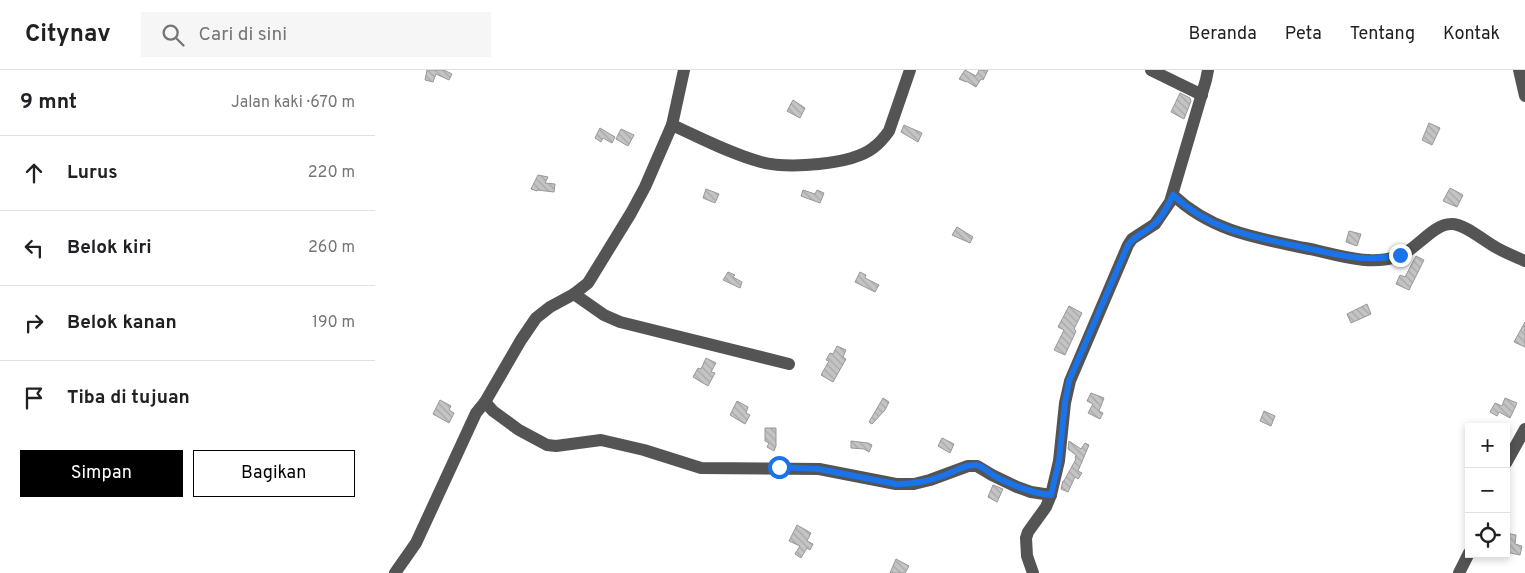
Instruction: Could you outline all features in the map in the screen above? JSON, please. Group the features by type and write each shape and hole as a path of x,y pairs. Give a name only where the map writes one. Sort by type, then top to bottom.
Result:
{"street":[{"path":"395,573 415,543 471,421 485,402 521,340 536,318 549,307 582,288 595,272 631,213 645,187 672,125 684,70"},
{"path":"672,125 768,164 839,162 863,154 873,149 883,140 893,121 910,70"},
{"path":"1151,70 1202,95"},
{"path":"1033,573 1027,556 1025,538 1046,507 1051,495 1059,461 1066,396 1072,373 1128,245 1132,239 1158,220 1173,195 1208,70"},
{"path":"1519,70 1525,96"},
{"path":"1173,195 1201,215 1247,236 1347,258 1375,260 1400,255 1413,248 1435,230 1451,224 1459,225 1497,248 1525,261"},
{"path":"574,294 603,316 620,322 789,364"},
{"path":"485,402 493,411 519,430 547,444 562,445 601,440 644,450 701,468 819,469 896,484 914,484 968,466 977,466 1017,487 1031,492 1051,495"},
{"path":"1510,456 1525,429"},
{"path":"1459,573 1466,558"}],"building":[{"path":"427,70 444,70 452,74 449,80 436,74 433,82 425,80"},
{"path":"965,70 976,76 979,70 988,70 983,80 981,79 976,87 959,79"},
{"path":"1180,93 1190,98 1191,101 1184,119 1171,112"},
{"path":"793,100 805,108 800,118 787,111"},
{"path":"1429,123 1440,128 1432,145 1422,140"},
{"path":"904,125 922,133 918,142 901,132"},
{"path":"600,128 615,137 612,143 603,138 601,142 595,138"},
{"path":"621,129 634,135 628,146 616,139"},
{"path":"538,175 548,177 545,183 555,184 554,192 531,189"},
{"path":"1450,188 1463,195 1457,207 1443,201"},
{"path":"706,189 719,194 715,203 703,198"},
{"path":"803,190 815,194 817,190 824,193 820,203 801,196"},
{"path":"957,227 973,237 970,243 952,235"},
{"path":"1349,231 1361,234 1357,246 1346,242"},
{"path":"1416,256 1424,260 1409,290 1396,284 1400,275 1405,277"},
{"path":"728,272 735,275 733,277 742,282 740,288 723,280"},
{"path":"860,272 866,275 865,278 879,285 875,292 855,282"},
{"path":"1367,304 1371,314 1351,323 1347,314"},
{"path":"1069,306 1082,313 1065,355 1054,350 1064,330 1058,327"},
{"path":"1525,322 1525,347 1514,342"},
{"path":"837,346 846,350 843,357 846,359 833,382 821,375 829,361 826,360 830,353 833,354"},
{"path":"706,358 716,363 711,372 715,373 708,386 693,377 698,368 701,369"},
{"path":"1091,393 1104,398 1099,411 1103,413 1100,419 1088,413 1093,404 1087,401"},
{"path":"883,398 889,402 885,410 872,424 869,422"},
{"path":"1505,398 1517,403 1510,418 1499,412 1497,416 1490,412 1495,403 1502,406"},
{"path":"440,400 451,406 449,410 454,413 449,423 433,414"},
{"path":"737,401 748,407 746,413 750,415 745,424 730,415"},
{"path":"1264,411 1275,416 1271,426 1260,421"},
{"path":"765,428 776,428 776,446 774,451 767,447 769,443 765,441"},
{"path":"942,438 954,444 950,453 938,446"},
{"path":"851,441 872,445 869,452 864,449 851,448"},
{"path":"1069,441 1081,449 1085,443 1089,445 1078,471 1082,473 1078,479 1075,477 1068,492 1061,489 1063,481 1076,459 1076,455 1068,449"},
{"path":"993,485 1003,489 997,502 988,497"},
{"path":"797,525 811,533 807,541 813,544 810,550 807,548 801,558 795,554 800,546 789,541"},
{"path":"1510,534 1516,535 1515,544 1522,546 1520,555 1510,553"},
{"path":"896,559 909,566 905,573 890,573"}],"route":[{"path":"779,467 819,469 896,484 914,484 973,465 981,467 992,475 1017,487 1031,492 1051,495 1059,461 1066,396 1072,373 1128,245 1132,239 1158,220 1173,195 1181,203 1232,231 1261,240 1354,259 1375,260 1400,255"}]}
